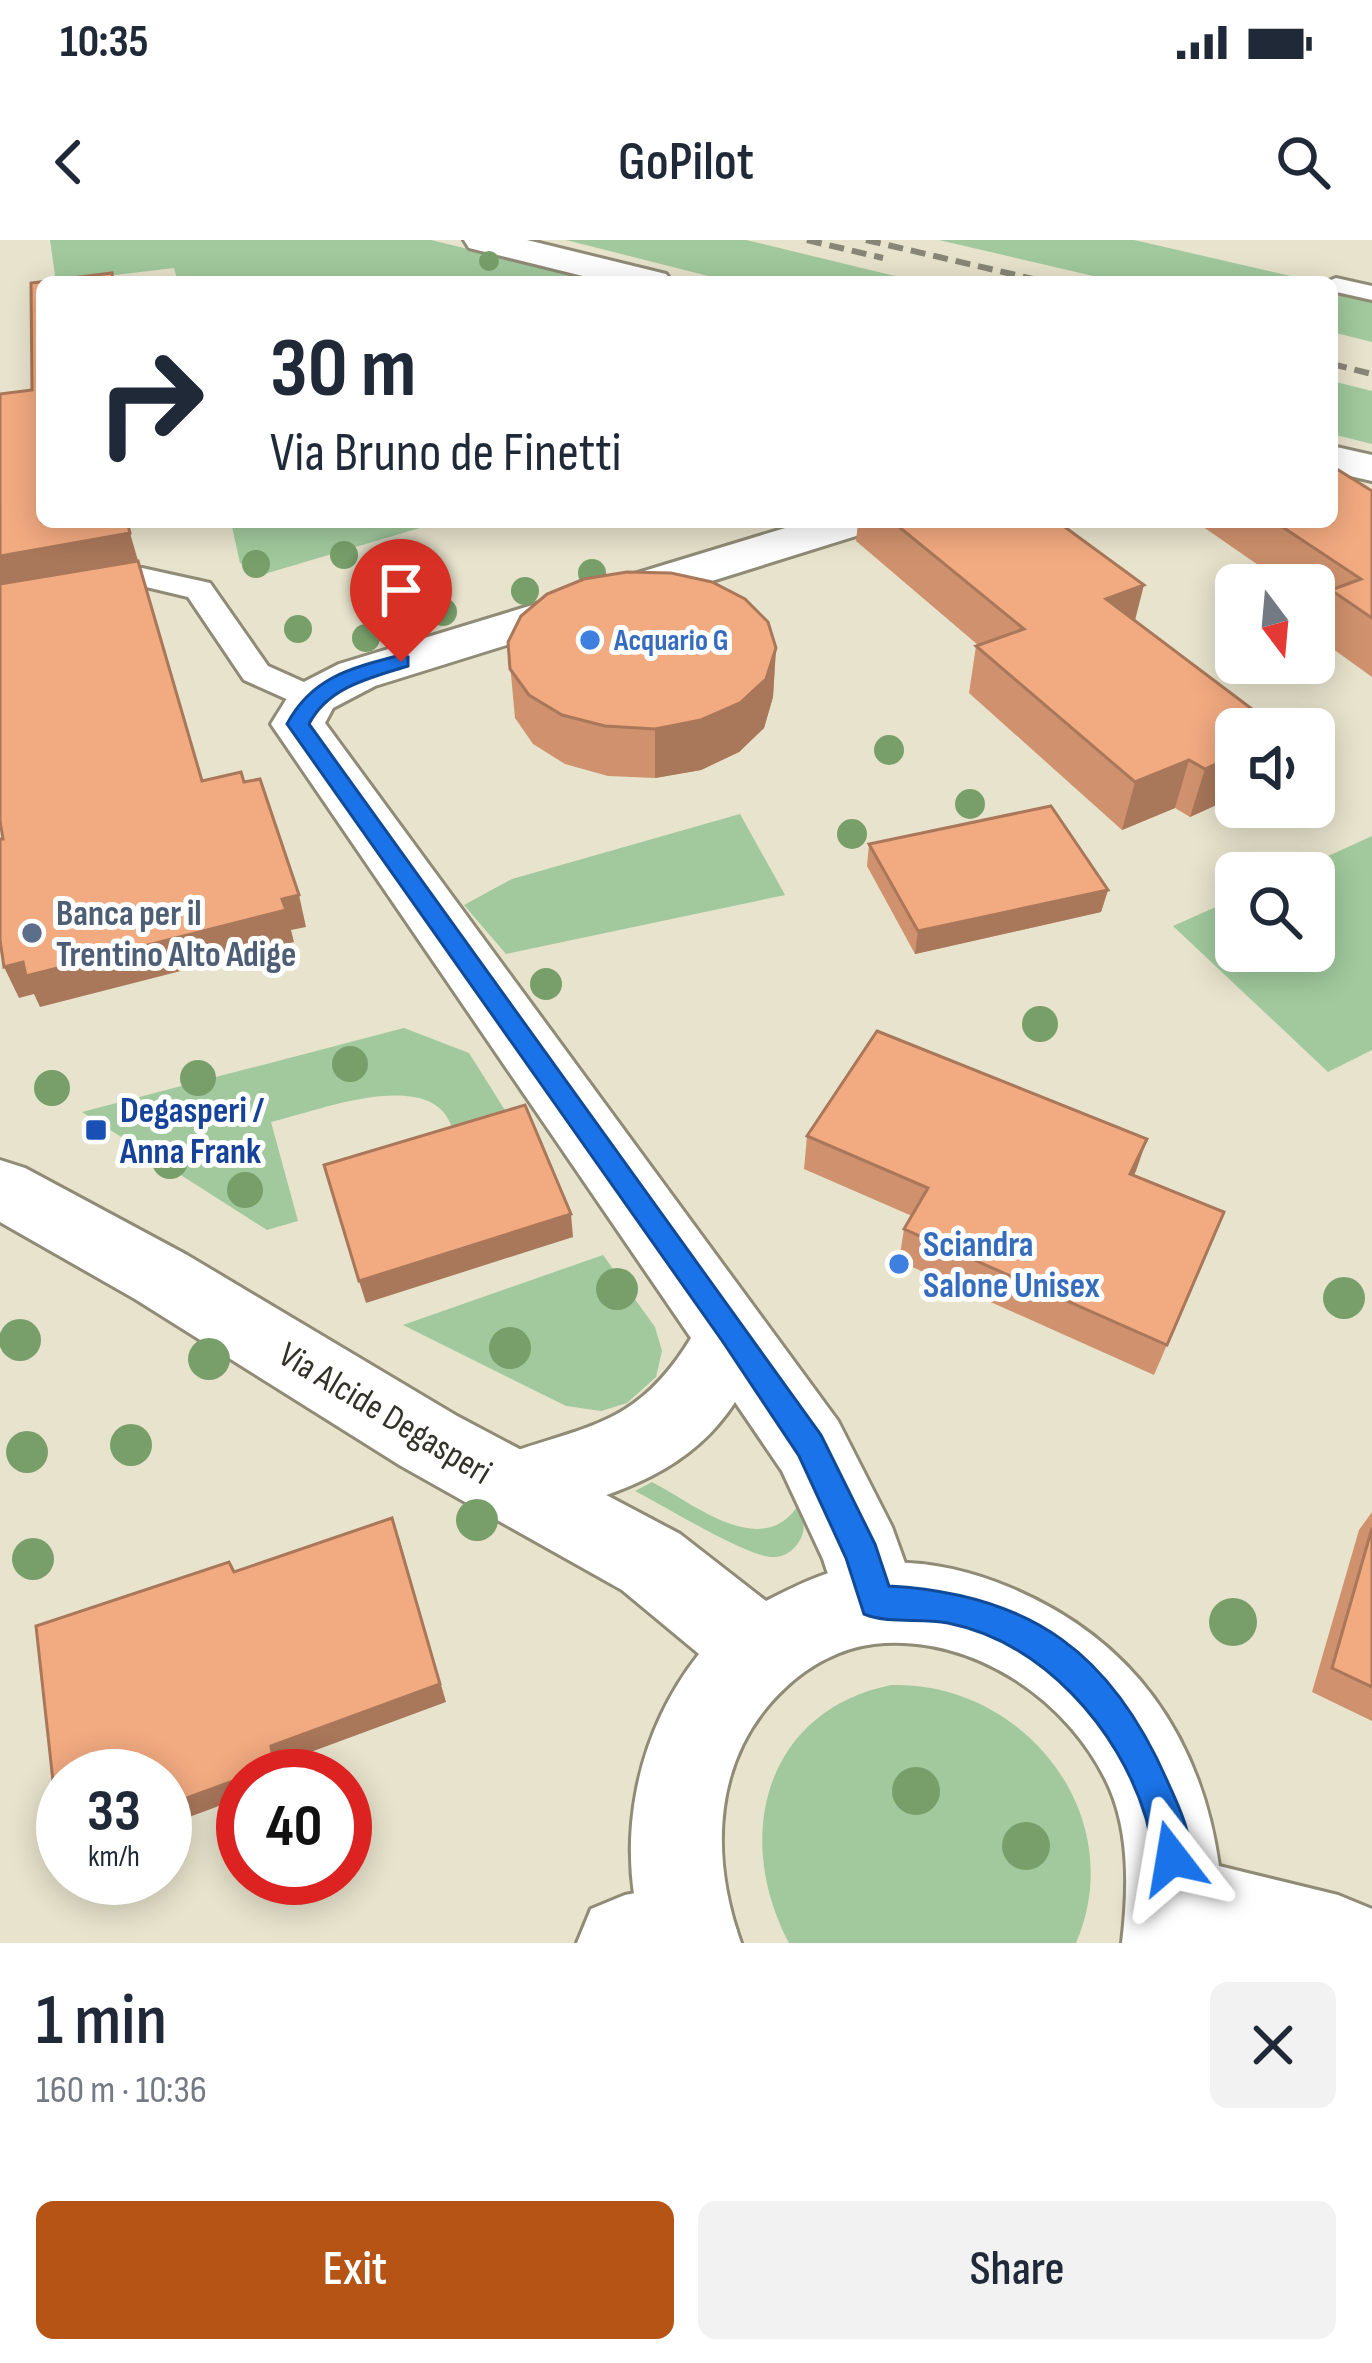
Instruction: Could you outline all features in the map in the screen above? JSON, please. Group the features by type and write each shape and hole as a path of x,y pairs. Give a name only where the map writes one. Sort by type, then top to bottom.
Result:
{"street":[{"path":"482,240 629,276"},
{"path":"1338,460 1372,468"},
{"path":"834,528 357,675 312,698 298,724 810,1446 862,1556 877,1602"},
{"name":"Via Alcide Degasperi","path":"0,1188 161,1276 514,1487 650,1562 762,1651"},
{"path":"514,1487 595,1462 668,1427 711,1375 734,1333"},
{"path":"669,1939 686,1771 719,1697 762,1651 816,1618 877,1602 948,1606 984,1617 1051,1651 1081,1677 1132,1740 1150,1777 1165,1818 1172,1923 1338,1943"}],"lane":[{"path":"1338,285 1372,293"},
{"path":"0,603 142,577 200,590 256,673 312,698"}],"green space":[{"path":"50,240 431,240 578,276 176,276 174,268 55,276"},
{"path":"566,240 746,240 895,276 708,276"},
{"path":"939,240 1134,240 1291,276 1093,276"},
{"path":"1338,290 1372,303 1372,342 1338,334"},
{"path":"1338,382 1372,391 1372,444 1338,436"},
{"path":"232,528 420,528 261,575 240,563"},
{"path":"740,814 785,895 506,954 464,905 512,879"},
{"path":"1372,836 1372,1050 1328,1072 1222,972 1335,972 1335,853"},
{"path":"1215,907 1215,966 1173,926"},
{"path":"404,1028 469,1053 508,1115 452,1128 441,1109 422,1099 399,1096 343,1102 271,1122 298,1221 267,1230 82,1112"},
{"path":"603,1255 655,1327 662,1351 656,1377 627,1403 601,1411 566,1406 403,1325"},
{"path":"652,1482 706,1513 746,1528 782,1522 797,1507 803,1534 788,1553 762,1555 635,1491"},
{"path":"891,1685 939,1690 984,1706 1022,1731 1054,1765 1077,1805 1089,1849 1089,1895 1076,1943 789,1943 772,1903 763,1862 763,1822 771,1784 788,1750 814,1722 848,1699"}],"building":[{"path":"36,282 36,528 129,528 130,533 0,556 0,394 32,390 31,283"},
{"path":"1338,470 1372,491 1372,618 1335,589 1361,579 1284,528 1338,528"},
{"path":"900,528 1066,528 1144,585 1106,599 1250,708 1215,708 1215,764 1205,769 1189,760 1135,782 976,646 1024,629"},
{"path":"138,561 202,781 241,772 244,782 260,779 299,895 282,899 286,910 26,976 23,962 4,967 0,940 0,584"},
{"path":"627,572 671,573 712,582 745,599 768,622 776,648 766,679 740,703 701,720 655,729 605,726 562,715 529,695 510,669 508,642 521,616 547,594 584,579"},
{"path":"1051,806 1108,890 918,931 869,844"},
{"path":"877,1031 1147,1139 1130,1174 1224,1212 1167,1345 904,1229 928,1188 807,1136"},
{"path":"525,1105 571,1214 359,1281 324,1165"},
{"path":"392,1518 440,1684 271,1749 216,1749 216,1787 192,1796 192,1749 49,1749 36,1626 229,1562 234,1572"},
{"path":"1372,1528 1372,1687 1332,1668"}],"railway":[{"path":"807,240 883,258"},
{"path":"866,240 1020,276"},
{"path":"1338,366 1372,374"}],"place":[{"name":"Acquario G","path":"590,640"},
{"name":"Banca per il Trentino Alto Adige","path":"32,933"},
{"name":"Degasperi / Anna Frank","path":"96,1130"},
{"name":"Sciandra Salone Unisex","path":"899,1264"}],"route":[{"path":"401,662 323,691 305,706 298,724 810,1446 862,1556 877,1602 948,1606 984,1617 1051,1651 1081,1677 1132,1740 1165,1818 1172,1858"}]}
